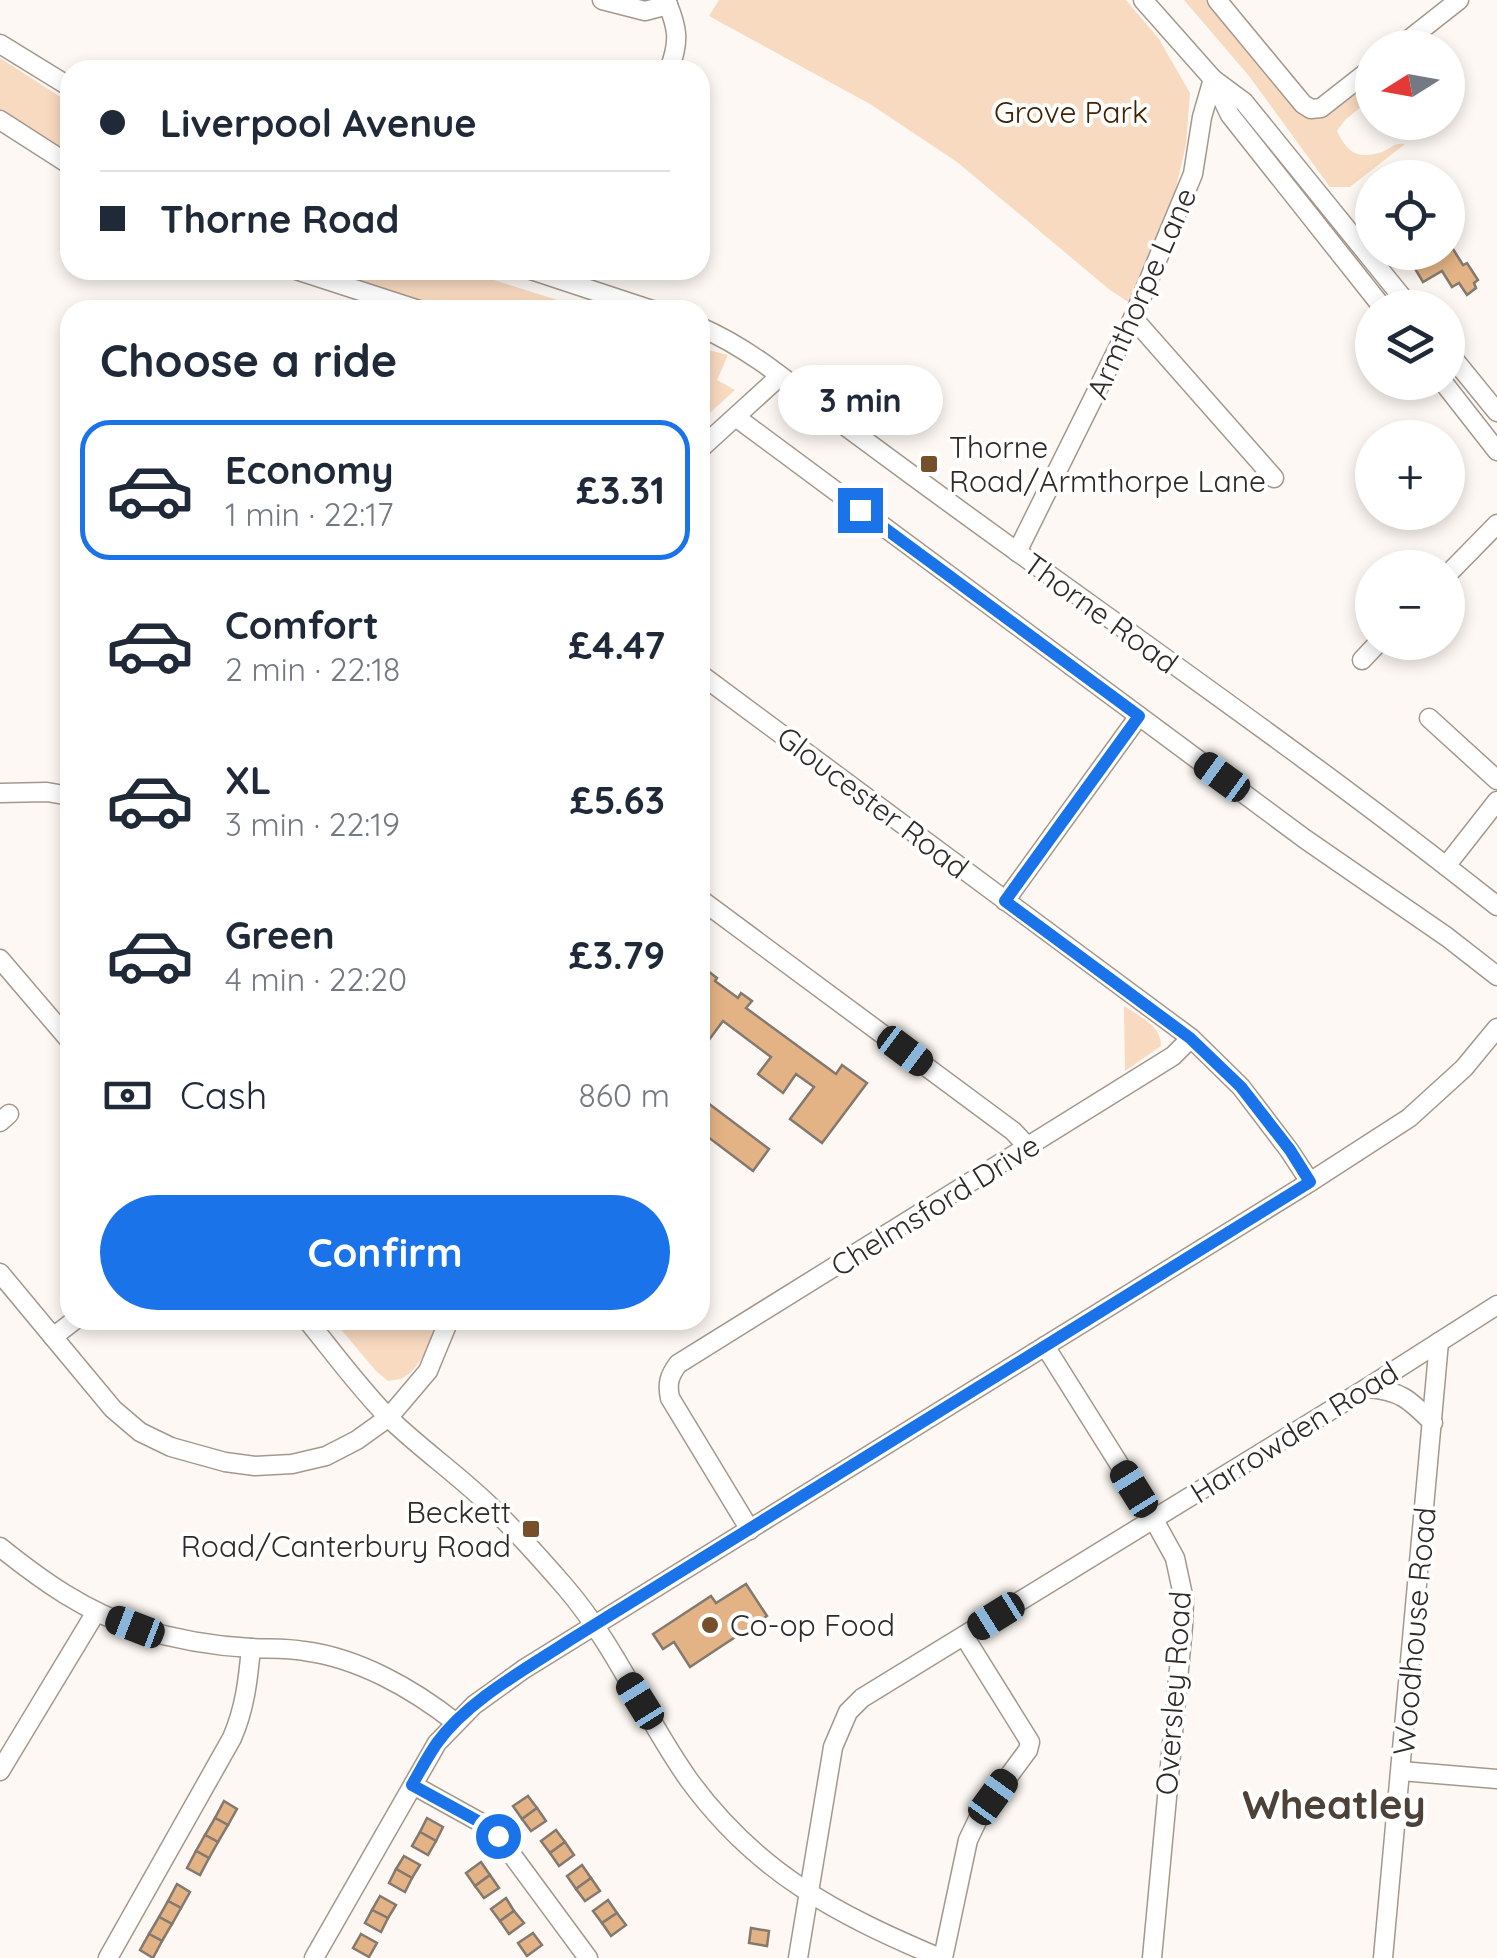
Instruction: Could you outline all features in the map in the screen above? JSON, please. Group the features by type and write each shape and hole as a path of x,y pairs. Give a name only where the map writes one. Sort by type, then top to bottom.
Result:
{"street":[{"path":"602,0 645,11 667,2 678,39 672,60"},
{"path":"1143,0 1212,79 1244,102 1396,290"},
{"path":"1218,0 1303,104 1321,108 1355,81"},
{"path":"1421,30 1459,0"},
{"path":"0,44 60,80"},
{"path":"1212,79 1230,116 1369,290"},
{"name":"Armthorpe Lane","path":"1017,552 1133,318 1193,174 1212,79"},
{"path":"0,120 60,159"},
{"path":"327,280 388,300"},
{"path":"591,280 632,300"},
{"path":"1133,318 1274,478"},
{"name":"Thorne Road","path":"710,332 780,376 1497,906"},
{"path":"1465,373 1497,412"},
{"path":"710,440 780,376"},
{"path":"1457,400 1497,450"},
{"name":"Thorne Road","path":"736,418 1305,839 1497,976"},
{"path":"1465,557 1497,524"},
{"name":"Gloucester Road","path":"710,687 1190,1038"},
{"path":"1005,901 1139,716"},
{"path":"1429,718 1497,780"},
{"path":"0,793 60,795"},
{"path":"1446,866 1497,801"},
{"path":"710,906 1012,1131 1028,1147"},
{"path":"0,960 60,1029"},
{"path":"314,1958 437,1743 455,1722 524,1669 1409,1118 1464,1068 1497,1028"},
{"path":"1190,1038 1241,1087 1310,1182"},
{"name":"Chelmsford Drive","path":"750,1530 670,1398 667,1386 678,1364 1173,1056 1190,1038"},
{"path":"2,1281 113,1410 140,1432 171,1447 254,1466 292,1464 326,1456 389,1417 428,1371 445,1330"},
{"name":"Harrowden Road","path":"798,1958 833,1746 848,1712 862,1698 1497,1304"},
{"path":"54,1337 63,1330"},
{"path":"315,1330 389,1417 487,1503 568,1590 690,1780 738,1838 808,1894 886,1936 941,1958 968,1840 980,1815 1030,1742 964,1636"},
{"name":"Woodhouse Road","path":"1383,1958 1440,1342"},
{"name":"Oversley Road","path":"1045,1346 1175,1558 1184,1600 1152,1958"},
{"path":"1367,1388 1399,1394 1433,1424"},
{"path":"0,1547 96,1612 135,1627 173,1637 251,1648 308,1651 343,1661 384,1676 455,1722"},
{"path":"0,1771 96,1612"},
{"path":"108,1958 232,1738 248,1691 251,1648"},
{"path":"1401,1770 1497,1779"},
{"path":"412,1785 498,1836 588,1958"}],"green space":[{"name":"Grove Park","path":"719,0 1126,0 1159,39 1190,93 1186,145 1170,213 1130,303 957,162 870,104 709,16"},
{"path":"1184,0 1209,0 1289,102 1310,119 1326,112 1355,89 1355,112 1337,131 1349,149 1373,154 1405,144 1385,160 1355,160 1355,183 1350,187 1330,187 1249,76"},
{"path":"0,58 60,97 60,151 0,112"},
{"path":"355,280 494,280 557,300 419,300"},
{"path":"710,350 728,355 717,380 735,390 710,413"},
{"path":"1124,1006 1154,1027 1161,1046 1125,1071"},
{"path":"341,1330 435,1330 426,1351 403,1378 388,1381"}],"building":[{"path":"1467,263 1478,280 1474,283 1476,288 1467,295 1459,283 1452,287 1442,271 1423,282 1416,270 1465,270"},
{"path":"710,973 738,998 741,993 752,1001 746,1008 836,1074 842,1065 867,1083 822,1143 790,1119 814,1087 796,1074 783,1093 758,1074 771,1057 723,1021 710,1039"},
{"path":"710,1105 769,1149 753,1171 710,1139"},
{"name":"Co-op Food","path":"746,1584 767,1616 690,1667 674,1642 663,1649 653,1634 711,1596 716,1603"},
{"path":"528,1796 537,1808 522,1819 513,1806"},
{"path":"224,1801 237,1809 228,1825 215,1818"},
{"path":"537,1808 546,1821 531,1831 522,1819"},
{"path":"215,1818 228,1825 218,1842 205,1835"},
{"path":"427,1818 443,1827 436,1841 420,1832"},
{"path":"556,1830 565,1842 550,1853 541,1841"},
{"path":"420,1832 436,1841 428,1855 412,1846"},
{"path":"205,1835 218,1842 209,1858 196,1851"},
{"path":"565,1842 574,1855 559,1866 550,1853"},
{"path":"196,1851 209,1858 200,1875 187,1868"},
{"path":"404,1856 420,1865 412,1878 396,1869"},
{"path":"481,1862 490,1875 475,1886 466,1873"},
{"path":"582,1865 591,1878 576,1889 567,1876"},
{"path":"396,1869 412,1878 405,1892 389,1883"},
{"path":"490,1875 499,1888 484,1898 475,1886"},
{"path":"591,1878 600,1891 585,1901 576,1889"},
{"path":"177,1884 190,1892 181,1908 168,1901"},
{"path":"380,1896 396,1905 388,1918 372,1910"},
{"path":"506,1898 514,1911 500,1921 491,1909"},
{"path":"608,1900 617,1913 602,1923 593,1911"},
{"path":"168,1901 181,1908 172,1924 159,1917"},
{"path":"372,1910 388,1918 381,1932 365,1923"},
{"path":"514,1911 524,1923 509,1934 500,1921"},
{"path":"617,1913 626,1925 611,1936 602,1923"},
{"path":"159,1917 172,1924 162,1941 149,1934"},
{"path":"751,1928 769,1931 767,1946 749,1943"},
{"path":"533,1933 542,1945 527,1956 518,1943"},
{"path":"149,1934 162,1941 153,1958 140,1950"},
{"path":"361,1934 377,1943 369,1957 353,1948"}],"place":[{"name":"Thorne Road/Armthorpe Lane","path":"929,464"},
{"name":"Beckett Road/Canterbury Road","path":"531,1529"},
{"name":"Co-op Food","path":"710,1625"}],"district":[{"name":"Wheatley","path":"1334,1804"}],"route":[{"path":"498,1836 412,1785 437,1743 474,1706 570,1640 1310,1182 1241,1087 1190,1038 1005,901 1139,716 860,510"}]}
